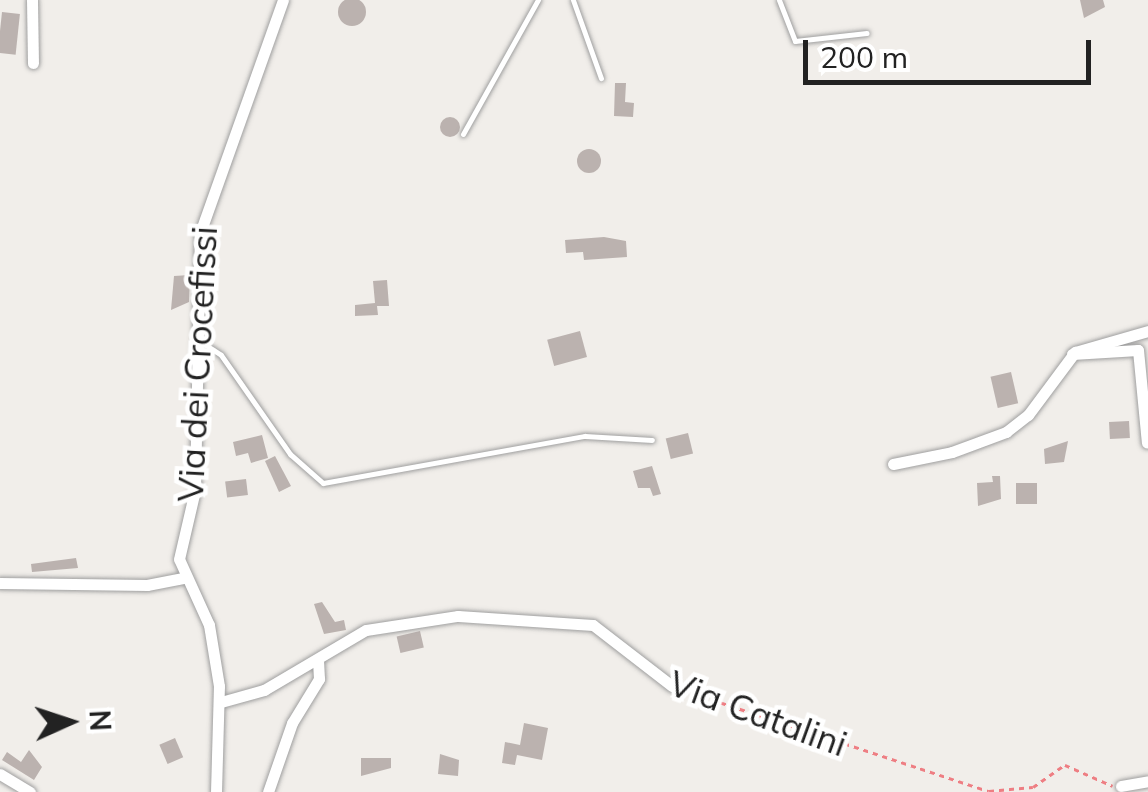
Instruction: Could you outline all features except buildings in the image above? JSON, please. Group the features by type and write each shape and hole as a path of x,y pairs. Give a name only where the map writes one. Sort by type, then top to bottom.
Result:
{"street":[{"path":"32,0 33,64"},
{"name":"Via dei Crocefissi","path":"216,792 221,702 208,625 184,578 179,553 195,490 195,338 206,204 283,0"},
{"path":"892,464 1006,432 1028,415 1072,354 1148,332"},
{"path":"1072,354 1138,350 1147,443"},
{"path":"0,583 147,585 184,578"},
{"name":"Via Catalini","path":"221,702 253,696 318,662 356,634 394,623 464,616 574,622 611,634 672,686"},
{"path":"268,792 296,713 319,680 318,662"},
{"path":"0,774 30,792"},
{"path":"1121,786 1148,781"}],"lane":[{"path":"462,134 538,0"},
{"path":"573,0 601,78"},
{"path":"778,0 795,41 867,33"},
{"path":"195,338 224,358 290,454 323,483 586,436 652,440"}],"path":[{"name":"Via Catalini","path":"672,686 990,791 1033,787 1065,764 1085,770 1093,782 1121,786"}]}
